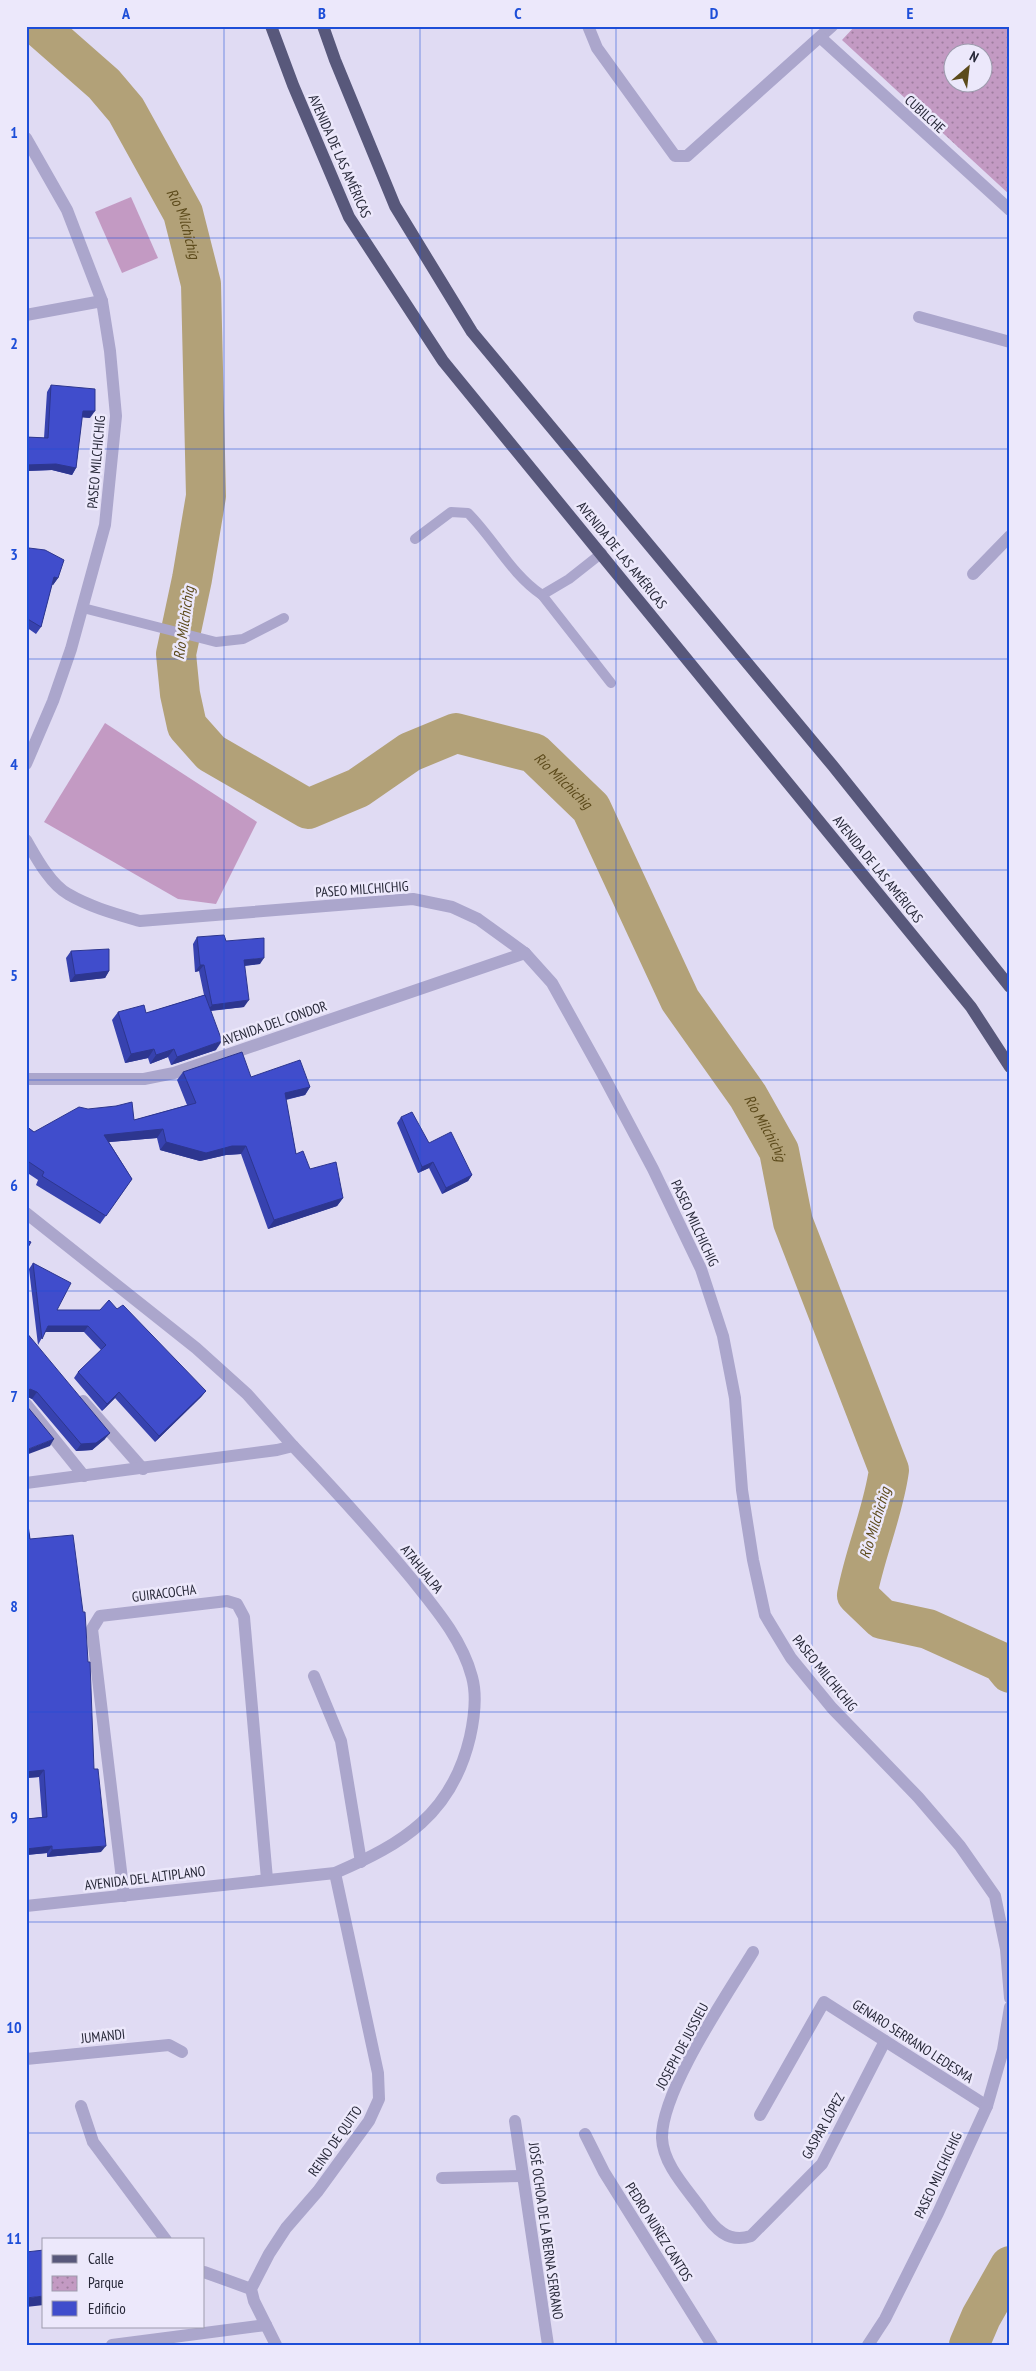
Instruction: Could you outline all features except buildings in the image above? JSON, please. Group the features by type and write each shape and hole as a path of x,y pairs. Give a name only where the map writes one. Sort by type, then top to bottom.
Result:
{"main road":[{"name":"AVENIDA DE LAS AMÉRICAS","path":"271,26 293,86 349,217 443,361 971,1006 1010,1067"},
{"name":"AVENIDA DE LAS AMÉRICAS","path":"323,26 395,206 472,332 827,758 1010,987"}],"street":[{"path":"588,26 597,48 675,156 687,156 821,38 832,26"},
{"name":"CUBILCHE","path":"821,38 1010,210"},
{"name":"PASEO MILCHICHIG","path":"26,138 67,210 102,301 110,351 116,416 105,524 83,608 54,701 26,764"},
{"path":"26,315 102,301"},
{"path":"919,317 1010,342"},
{"path":"973,574 1010,536"},
{"name":"PASEO MILCHICHIG","path":"26,840 41,866 66,894 99,908 140,921 413,900 452,907 478,919 524,953 552,983 653,1169 701,1269 723,1336 735,1398 742,1490 753,1560 765,1615 791,1658 832,1708 918,1798 954,1839 995,1896 1006,1949 1010,1998"},
{"name":"AVENIDA DEL CONDOR","path":"26,1079 144,1079 174,1073 524,953"},
{"name":"ATAHUALPA","path":"26,1213 196,1348 247,1394 292,1446 389,1551 444,1620 456,1639 472,1678 474,1720 465,1757 444,1799 424,1822 404,1838 361,1862 335,1873 267,1878"},
{"path":"74,1392 143,1469"},
{"path":"26,1404 84,1476"},
{"path":"26,1483 143,1469 277,1450 292,1446"},
{"name":"GUIRACOCHA","path":"124,1896 92,1629 100,1616 227,1600 237,1604 244,1617 267,1878"},
{"path":"314,1676 341,1742 361,1862"},
{"name":"REINO DE QUITO","path":"251,2288 269,2254 286,2228 318,2191 369,2121 379,2099 378,2073 335,1873"},
{"name":"AVENIDA DEL ALTIPLANO","path":"26,1906 267,1878"},
{"name":"JOSEPH DE JUSSIEU","path":"751,2236 739,2240 729,2236 709,2220 668,2161 662,2138 669,2103 682,2073 752,1952"},
{"name":"GENARO SERRANO LEDESMA","path":"760,2115 824,2002 987,2106"},
{"name":"PASEO MILCHICHIG","path":"868,2345 885,2319 938,2213 987,2106 1002,2050 1010,2007"},
{"name":"GASPAR LÓPEZ","path":"751,2236 822,2164 885,2041"},
{"name":"JUMANDI","path":"26,2059 169,2045 182,2052"},
{"path":"81,2106 92,2142 164,2238"},
{"name":"JOSÉ OCHOA DE LA BERNA SERRANO","path":"515,2121 548,2345"},
{"name":"PEDRO NUÑEZ CANTOS","path":"585,2134 604,2172 712,2345"},
{"path":"442,2178 522,2176"},
{"path":"205,2272 251,2288 254,2301 276,2345"},
{"path":"112,2345 266,2326"}],"lane":[{"path":"415,538 452,512 468,513 490,536 525,584 542,595 611,683"},
{"path":"542,595 569,579 602,553"},
{"path":"83,608 216,642 243,639 284,618"}],"green space":[{"path":"855,26 1010,26 1010,195 842,40"},
{"path":"131,197 158,258 122,273 95,212"},
{"path":"105,723 257,822 216,904 178,899 44,822"}],"waterway":[{"name":"Río Milchichig","path":"38,26 104,84 126,110 183,213 201,284 206,496 192,579 176,654 180,694 187,726 211,753 308,809 358,788 410,752 456,733 534,753 591,808 680,1000 748,1096 779,1151 793,1222 889,1470 883,1502 857,1595 882,1619 928,1629 1001,1662 1010,1673"},
{"name":"Río Milchichig","path":"969,2345 981,2317 1010,2266"}]}
